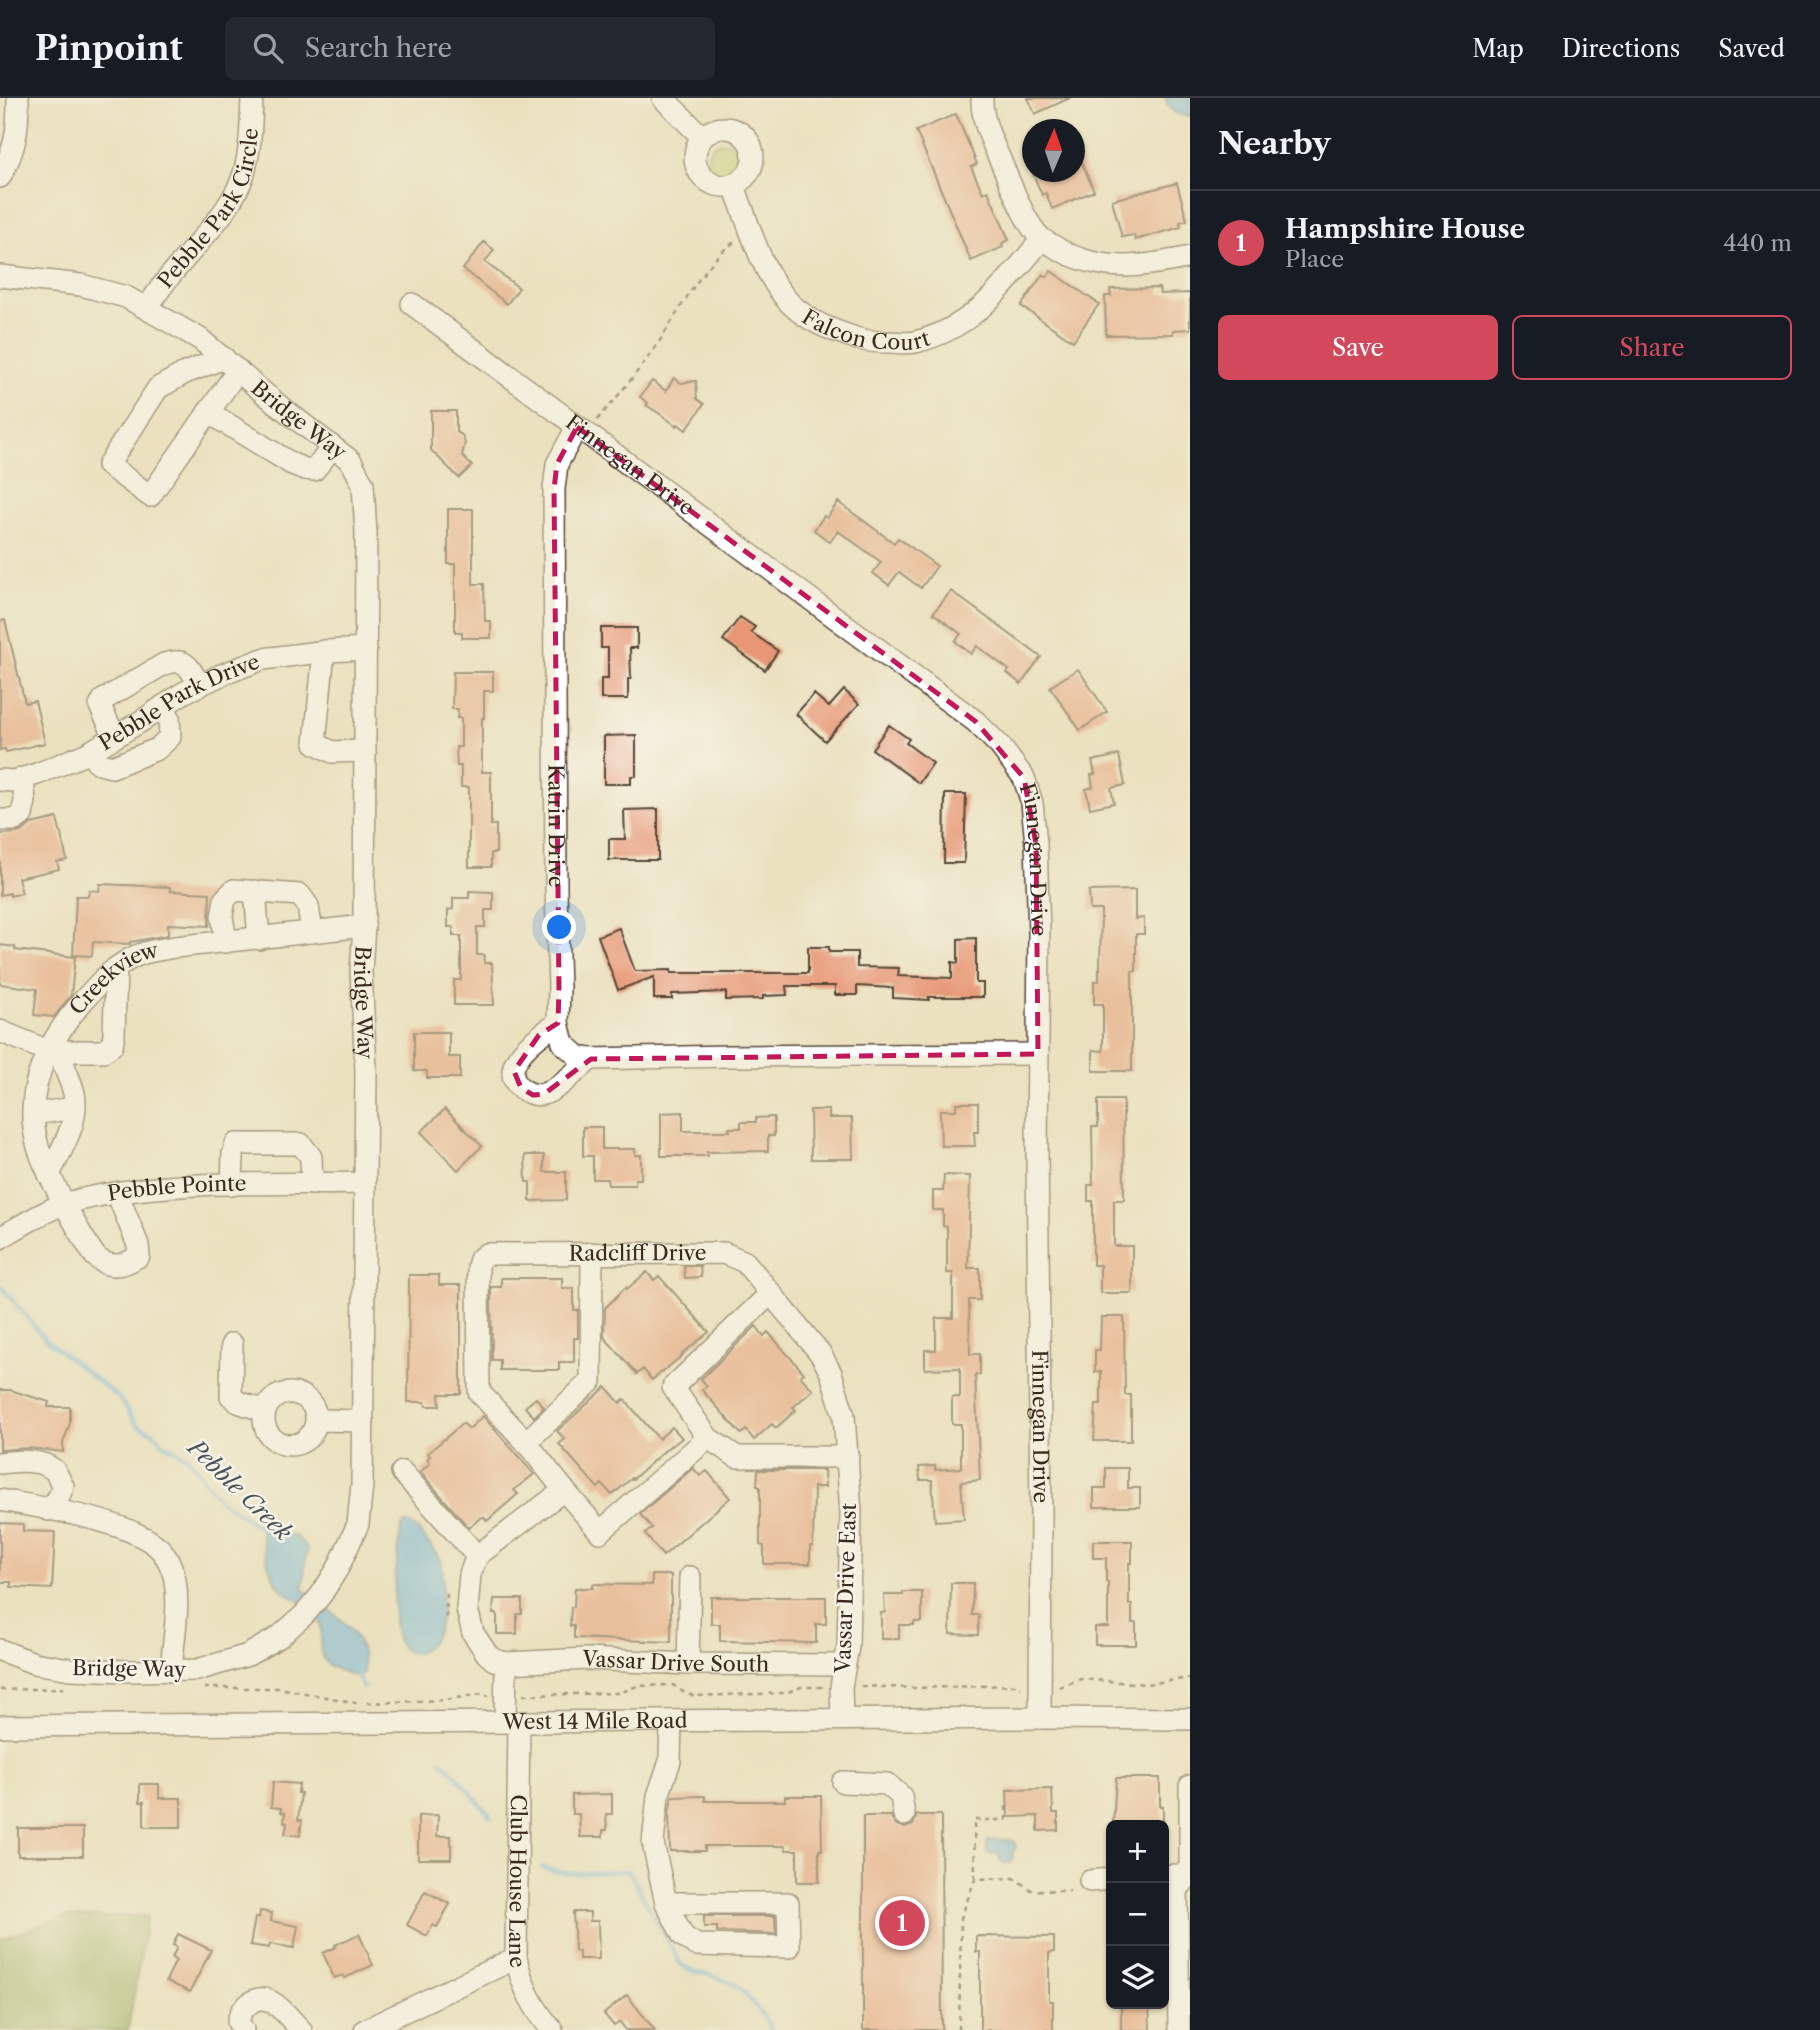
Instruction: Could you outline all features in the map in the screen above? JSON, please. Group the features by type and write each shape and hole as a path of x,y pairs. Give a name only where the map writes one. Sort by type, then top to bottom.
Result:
{"street":[{"path":"0,177 17,134 18,98"},
{"name":"Pebble Park Circle","path":"147,309 158,289 231,200 243,176 249,151 252,98"},
{"path":"663,98 702,137"},
{"path":"982,98 981,107 986,125 1010,183 1029,222 1042,239 1085,261 1103,265 1129,267 1190,257"},
{"path":"729,128 738,131 750,145 752,164 748,173 733,184 714,184 699,172 695,155 697,145 710,131 729,128"},
{"name":"Falcon Court","path":"733,184 768,272 788,302 825,327 863,341 913,343 944,332 972,316 988,302 1042,239"},
{"name":"Bridge Way","path":"0,276 81,285 125,297 200,339 277,404 351,461 363,484 366,534 364,926 361,971 366,1071 362,1485 358,1524 338,1568 321,1595 304,1615 279,1637 248,1655 197,1670 70,1669 34,1663 0,1650"},
{"name":"Finnegan Drive","path":"412,303 975,721 1000,746 1024,778 1032,803 1036,844 1038,933 1040,1718"},
{"path":"231,364 208,412 150,496 108,465 158,388 185,373 206,366 231,364"},
{"path":"208,412 292,464 305,469 314,471 333,447"},
{"name":"Katrin Drive","path":"581,430 557,464 554,489 558,1023 563,1043 579,1057 591,1059"},
{"name":"Pebble Park Drive","path":"0,780 14,781 88,753 183,693 263,659 366,649"},
{"path":"324,651 315,743 332,752 365,751"},
{"path":"115,737 102,714 100,706 103,700 163,664 173,661 183,662 188,666 199,685"},
{"path":"88,753 100,764 112,767 157,749 170,737 169,717 163,706"},
{"path":"0,820 15,820 22,815 26,801 23,778"},
{"path":"226,942 222,916 225,899 234,890 300,895 308,906 312,932"},
{"path":"255,891 259,939"},
{"name":"Creekview","path":"117,1193 138,1245 139,1256 127,1264 116,1266 102,1263 88,1246 64,1204 49,1175 36,1140 33,1114 38,1075 55,1051 69,1017 96,986 116,968 144,953 175,947 364,926"},
{"path":"0,1031 55,1051 104,1051 112,1045 114,1034 116,968"},
{"path":"558,1023 539,1035 518,1058 514,1071 515,1080 521,1088 533,1095 544,1094 591,1059 1038,1054"},
{"path":"49,1175 73,1126 74,1108 70,1079 55,1051"},
{"path":"33,1114 74,1108"},
{"path":"232,1185 236,1144 301,1144 311,1157 312,1184"},
{"name":"Pebble Pointe","path":"0,1237 64,1204 117,1193 189,1186 365,1183"},
{"name":"Radcliff Drive","path":"526,1442 479,1392 480,1259 486,1254 724,1253 745,1262 820,1353 831,1373 844,1416 848,1457"},
{"path":"592,1254 591,1381 526,1442 600,1532 708,1438"},
{"path":"771,1293 673,1387 708,1438 737,1457 848,1457"},
{"path":"232,1344 231,1396 238,1402 265,1411"},
{"path":"290,1393 306,1398 316,1412 315,1429 303,1442 295,1445 277,1442 270,1436 264,1419 265,1411 275,1398 282,1394 290,1393"},
{"path":"317,1420 363,1421"},
{"name":"Vassar Drive East","path":"842,1719 841,1687 848,1647 851,1526 848,1457"},
{"path":"0,1463 29,1462 45,1465 55,1471 63,1486 59,1497 48,1510"},
{"path":"402,1472 477,1556"},
{"path":"506,1663 494,1660 478,1644 467,1609 470,1574 477,1556 564,1490"},
{"path":"0,1500 130,1531 159,1549 171,1565 175,1580 171,1671"},
{"path":"688,1664 690,1577"},
{"name":"Vassar Drive South","path":"506,1663 586,1659 688,1664 844,1665"},
{"name":"Club House Lane","path":"506,1663 505,1697 512,1722 516,1958 524,1989 552,2030"},
{"name":"West 14 Mile Road","path":"0,1726 1190,1719"},
{"path":"666,1902 788,1903 789,1947 696,1945 683,1936 666,1902 653,1843 658,1796 670,1761 671,1721"},
{"path":"843,1782 887,1784 901,1796 904,1815"},
{"path":"1179,2030 1177,1890 1190,1874 1190,1786"},
{"path":"1169,1875 1190,1874"},
{"path":"365,2030 516,1958"},
{"path":"243,2030 238,2022 240,2012 254,2000 265,1999 276,2004 301,2030"}],"path":[{"path":"581,430 626,388 717,257 726,247 752,234"},
{"path":"446,1618 447,1591"},
{"path":"202,1688 279,1688 355,1703 445,1700 482,1694 505,1697 619,1693 637,1686 673,1685 693,1696 786,1693 801,1687 1015,1685 1023,1689 1056,1688 1081,1679 1132,1685 1190,1678"},
{"path":"0,1690 63,1688"},
{"path":"960,2030 961,1918 975,1879 974,1820 1006,1820 1006,1805"},
{"path":"975,1879 1014,1878 1031,1890 1070,1891"}],"highlighted area":[{"path":"577,427 975,721 1024,778 1036,844 1038,1054 591,1059 544,1094 533,1095 521,1088 514,1071 539,1035 558,1023 559,988 554,489 557,464"}],"green space":[{"path":"724,142 735,147 740,158 735,169 724,174 713,169 708,158 713,147"},
{"path":"147,1916 128,2030 0,2030 0,1939 64,1917"}],"water":[{"path":"1165,98 1190,98 1190,116 1174,112"},
{"path":"404,1523 411,1524 418,1530 435,1552 442,1567 441,1615 437,1632 418,1653 402,1648 395,1626 396,1573"},
{"path":"261,1528 296,1537 307,1548 303,1588 353,1633 363,1657 363,1673 359,1677 336,1669 325,1661 321,1651 319,1620 308,1607 285,1592 275,1580 265,1553"},
{"path":"988,1840 1015,1842 1011,1863 1003,1863 999,1854 987,1853"}],"building":[{"path":"1028,98 1070,98 1035,114"},
{"path":"956,114 977,164 971,167 983,193 988,191 1009,240 1002,243 1003,247 971,261 916,131"},
{"path":"1085,170 1094,191 1052,209 1046,193 1042,195 1036,182 1085,182"},
{"path":"1177,183 1187,220 1180,222 1181,227 1135,240 1134,235 1122,237 1112,200"},
{"path":"484,242 494,250 485,262 519,288 507,304 463,269"},
{"path":"1051,271 1099,304 1073,341 1021,306 1043,274 1047,277"},
{"path":"1159,288 1160,294 1190,293 1190,329 1173,330 1173,334 1106,335 1105,296 1111,296 1110,289"},
{"path":"674,378 681,383 696,381 697,399 704,404 686,430 646,405 648,403 640,397 652,381 666,391"},
{"path":"431,411 456,411 456,432 462,435 465,443 462,456 472,466 459,478 431,450"},
{"path":"838,502 894,543 898,538 937,566 921,588 899,572 889,585 873,573 881,562 838,531 830,542 814,530"},
{"path":"448,509 473,509 473,584 484,584 485,621 491,621 491,638 462,638 462,632 455,632 455,564 448,564"},
{"path":"951,591 1041,657 1021,684 1007,673 1009,670 977,646 971,654 955,641 961,634 933,613"},
{"path":"740,617 755,627 751,632 778,651 765,670 723,640"},
{"path":"5,620 25,703 35,701 45,743 6,752 5,749 0,750 0,621"},
{"path":"601,628 637,628 637,648 630,648 631,679 628,679 628,699 601,699 601,679 608,679 608,648 601,648"},
{"path":"1078,669 1107,712 1080,730 1050,687"},
{"path":"453,672 493,672 493,691 484,691 482,718 482,772 491,772 491,825 496,825 496,853 491,853 491,867 469,867 469,787 461,787 461,766 457,766 456,747 461,747 461,718 457,718 458,709 452,709"},
{"path":"844,690 859,704 825,741 796,714 814,694 829,707"},
{"path":"889,725 909,739 906,743 933,763 919,783 872,749"},
{"path":"636,735 636,776 631,776 631,784 604,784 604,736"},
{"path":"1119,755 1125,785 1111,788 1114,803 1090,808 1086,789 1093,787 1091,775 1095,774 1092,761"},
{"path":"945,794 966,794 964,863 944,863"},
{"path":"658,809 658,860 609,860 609,839 625,839 624,810"},
{"path":"57,818 67,860 57,862 59,869 18,878 22,893 0,895 0,834 16,833 31,824"},
{"path":"100,884 170,887 170,891 210,893 209,926 168,924 168,935 130,944 93,942 92,956 73,955 76,896 88,896 89,890 99,891"},
{"path":"1135,890 1135,919 1144,918 1144,934 1136,934 1136,971 1132,971 1132,1071 1093,1071 1093,1050 1103,1051 1103,1004 1094,1004 1094,981 1099,981 1100,969 1101,910 1090,910 1089,891"},
{"path":"469,891 493,892 493,910 485,910 485,927 477,927 477,955 484,955 484,963 492,963 494,1005 454,1005 454,980 461,980 461,936 453,936 453,927 448,927 448,910 453,909 453,898 469,898"},
{"path":"619,928 635,971 671,970 671,973 808,973 808,947 829,947 829,952 857,952 857,967 899,968 898,976 952,978 952,962 958,963 958,939 976,938 976,983 983,983 983,997 929,997 929,1000 893,998 893,988 857,986 857,995 835,995 835,986 786,986 787,995 763,996 763,999 726,1000 726,992 672,994 672,999 654,999 654,977 618,990 598,936"},
{"path":"0,945 15,947 15,950 75,957 71,995 54,1017 34,1015 37,989 0,984"},
{"path":"414,1032 449,1032 449,1057 460,1057 460,1078 427,1078 427,1071 414,1071"},
{"path":"1098,1100 1123,1100 1124,1200 1114,1200 1114,1246 1132,1246 1132,1293 1100,1293 1100,1265 1093,1265 1093,1201 1088,1201 1088,1185 1093,1185 1092,1127 1098,1127"},
{"path":"956,1103 978,1103 975,1146 941,1146 940,1110 956,1110"},
{"path":"445,1109 482,1146 458,1170 421,1132"},
{"path":"810,1110 829,1110 829,1118 852,1118 853,1159 811,1159"},
{"path":"683,1112 683,1131 730,1131 729,1128 741,1128 741,1122 756,1122 756,1118 774,1117 774,1136 768,1136 768,1151 707,1152 708,1156 661,1156 661,1113"},
{"path":"583,1127 602,1127 602,1149 635,1149 635,1155 641,1155 641,1179 635,1179 635,1185 608,1185 607,1179 593,1179 593,1156 583,1156"},
{"path":"525,1155 544,1155 544,1172 566,1172 566,1200 530,1201"},
{"path":"944,1175 970,1176 968,1268 980,1268 980,1300 969,1300 970,1354 980,1354 980,1375 975,1375 980,1480 961,1482 964,1519 935,1521 932,1480 920,1480 919,1467 935,1466 935,1470 961,1468 961,1424 952,1424 952,1397 960,1397 960,1368 925,1369 925,1350 936,1350 936,1318 953,1318 953,1273 947,1273 947,1227 943,1226 943,1210 933,1210 933,1191 943,1191"},
{"path":"684,1266 700,1266 701,1277 685,1278"},
{"path":"647,1272 654,1280 659,1276 709,1332 652,1380 643,1369 637,1374 604,1337 605,1308 626,1287 627,1289"},
{"path":"409,1275 439,1275 439,1285 461,1285 461,1394 439,1394 440,1406 426,1406 425,1402 408,1402"},
{"path":"501,1278 562,1278 562,1288 574,1288 574,1310 578,1310 578,1338 574,1338 574,1362 559,1362 559,1370 500,1370 500,1360 492,1360 491,1287 501,1287"},
{"path":"1101,1317 1124,1317 1125,1395 1131,1395 1131,1441 1094,1441 1096,1404 1101,1404 1101,1372 1095,1372 1095,1350 1100,1350"},
{"path":"756,1326 764,1336 768,1332 804,1373 800,1376 813,1390 793,1407 796,1410 776,1428 772,1424 754,1440 746,1430 741,1434 702,1390 707,1386 701,1379"},
{"path":"606,1387 620,1403 624,1399 659,1439 672,1427 682,1438 612,1495 602,1484 598,1488 559,1444 565,1439 557,1431"},
{"path":"0,1390 10,1390 49,1402 48,1407 70,1407 70,1423 63,1443 63,1452 29,1448 0,1450"},
{"path":"536,1398 544,1407 534,1417 525,1407"},
{"path":"483,1416 534,1474 514,1490 518,1494 487,1521 484,1517 480,1518 469,1528 420,1472 430,1463 427,1459 430,1456 428,1453 463,1423 469,1429"},
{"path":"693,1468 700,1476 707,1471 730,1498 663,1556 645,1534 652,1528 640,1514"},
{"path":"1106,1468 1128,1468 1128,1488 1140,1488 1140,1507 1094,1507 1094,1488 1106,1488"},
{"path":"758,1470 824,1470 825,1487 814,1487 810,1564 764,1564 764,1546 760,1545"},
{"path":"0,1523 23,1524 23,1531 55,1532 52,1589 11,1587 11,1582 0,1582"},
{"path":"1093,1541 1132,1541 1129,1605 1132,1605 1132,1623 1136,1623 1136,1645 1095,1645 1095,1627 1108,1627 1108,1582 1106,1558 1093,1558"},
{"path":"652,1575 671,1575 671,1642 574,1638 574,1626 570,1626 575,1588 593,1588 593,1584 652,1585"},
{"path":"951,1583 973,1583 972,1615 979,1615 978,1635 950,1634"},
{"path":"903,1592 922,1592 922,1622 899,1625 899,1639 881,1639 881,1613 885,1612 884,1595 903,1595"},
{"path":"711,1597 826,1597 826,1624 816,1624 816,1643 720,1641 720,1624 711,1624"},
{"path":"494,1599 522,1599 522,1614 517,1614 517,1634 497,1634 497,1614 493,1614"},
{"path":"1116,1778 1160,1778 1163,1820 1113,1820"},
{"path":"273,1782 299,1784 298,1793 301,1793 298,1820 302,1820 300,1836 285,1834 285,1813 281,1812 281,1808 271,1807"},
{"path":"140,1784 159,1784 159,1798 181,1798 181,1827 144,1827 144,1802 140,1802"},
{"path":"1052,1789 1053,1813 1058,1813 1058,1830 1038,1831 1038,1816 1008,1817 1007,1790"},
{"path":"612,1794 612,1814 606,1814 607,1830 603,1830 603,1837 580,1837 579,1814 572,1814 572,1795"},
{"path":"705,1796 705,1801 785,1801 785,1796 821,1796 822,1850 819,1850 819,1882 797,1882 797,1850 786,1850 785,1846 705,1846 705,1851 670,1851 669,1813 672,1797"},
{"path":"438,1815 437,1836 451,1836 451,1859 418,1859 418,1816"},
{"path":"917,1815 941,1815 942,2030 863,2030 863,1816 891,1816 894,1824 905,1828 913,1825"},
{"path":"18,1828 83,1828 83,1856 18,1856"},
{"path":"425,1891 450,1904 437,1927 433,1925 427,1936 407,1925"},
{"path":"260,1911 272,1913 271,1921 298,1926 294,1948 270,1944 269,1948 250,1945 255,1918 259,1918"},
{"path":"573,1912 590,1912 590,1921 598,1921 599,1959 579,1959 579,1951 575,1951"},
{"path":"704,1916 775,1916 776,1934 717,1932 717,1927 704,1927"},
{"path":"178,1934 211,1950 190,1992 166,1981 176,1960 172,1958 177,1947 173,1945"},
{"path":"359,1934 373,1965 345,1978 343,1975 334,1978 323,1953"},
{"path":"976,1936 1054,1937 1054,1952 1049,1953 1049,2001 1053,2001 1053,2030 980,2030 980,1952 976,1952"},
{"path":"627,1995 655,2030 626,2030 620,2022 614,2026 604,2014"},
{"path":"1121,2009 1149,2009 1150,2030 1121,2030"}],"waterway":[{"name":"Pebble Creek","path":"0,1285 46,1340 119,1398 138,1426 153,1432 163,1443 187,1457 220,1500 264,1531"},
{"name":"Pebble Creek","path":"357,1674 363,1688"},
{"name":"Pebble Creek","path":"441,1761 491,1817"},
{"name":"Pebble Creek","path":"542,1867 574,1873 629,1871 681,1965 697,1973 732,1983 743,1991 771,2030"}],"place":[{"name":"Hampshire House","path":"902,1923"}]}
